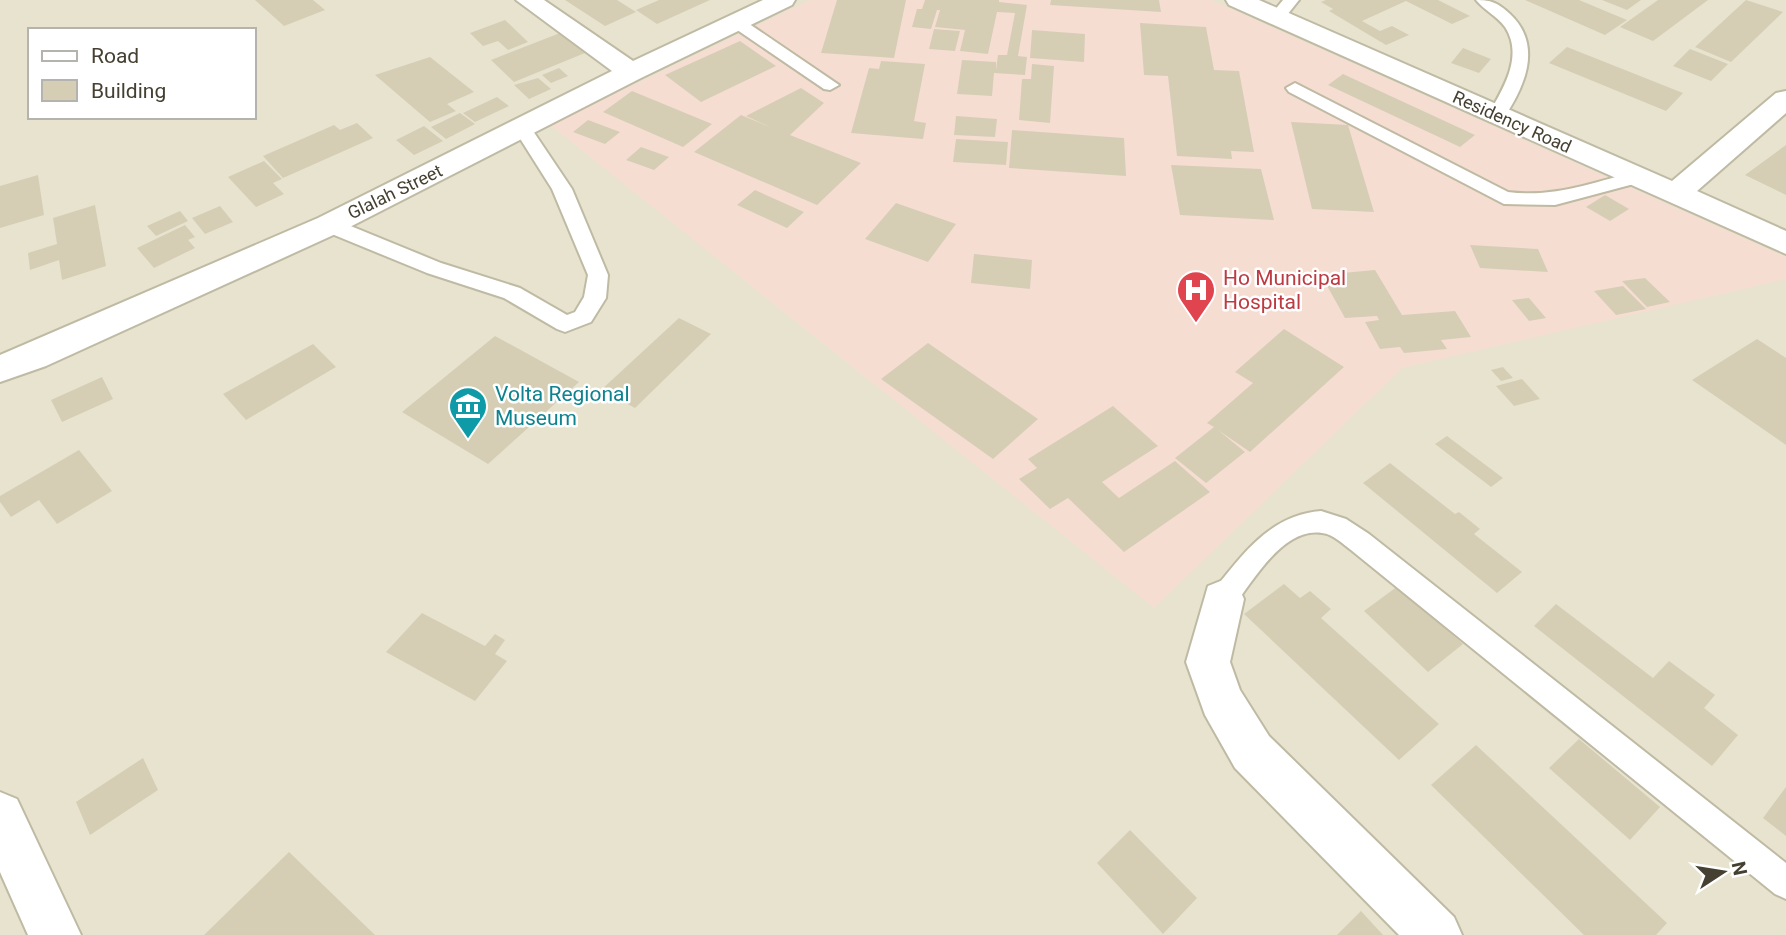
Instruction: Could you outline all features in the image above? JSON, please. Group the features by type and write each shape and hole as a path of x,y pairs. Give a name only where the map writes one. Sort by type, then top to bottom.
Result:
{"street":[{"path":"528,0 631,72"},
{"name":"Glalah Street","path":"0,369 34,357 329,225 631,72 783,0"},
{"name":"Residency Road","path":"1238,0 1284,9 1497,115 1786,243"},
{"path":"1675,194 1786,99"},
{"path":"1223,599 1208,662 1221,700 1252,752 1436,935"},
{"path":"0,816 55,935"}],"lane":[{"path":"1485,0 1513,26 1520,47 1521,73 1497,115"},
{"path":"736,22 830,85"},
{"path":"1295,88 1504,198 1527,202 1574,197 1638,177"},
{"path":"329,225 434,268 512,293 565,324 583,317 595,298 598,275 562,189 523,129"},
{"path":"1223,599 1263,550 1294,526 1322,522 1337,527 1360,542 1786,883"}],"shaded area":[{"path":"0,0 1786,0 1786,935 0,935"},
{"name":"Ho Municipal Hospital","path":"810,0 1211,0 1786,257 1786,279 1402,368 1154,608 550,125"}],"building":[{"path":"255,0 313,0 325,10 284,26"},
{"path":"565,0 617,0 636,12 605,26"},
{"path":"659,0 710,0 657,24 636,10"},
{"path":"837,0 906,0 894,58 821,53"},
{"path":"925,0 999,0 1027,5 1018,56 1027,57 1025,75 994,73 992,96 957,94 962,60 996,62 996,70 998,55 1007,55 1015,13 997,12 988,54 960,51 965,30 935,27 940,10 937,10 931,29 912,27 917,9 922,9"},
{"path":"1051,0 1159,0 1161,12 1050,5"},
{"path":"1438,0 1470,16 1452,24 1406,1 1362,21 1380,31 1392,26 1409,35 1386,45 1329,11 1333,9 1321,2"},
{"path":"1525,0 1579,0 1627,20 1605,35"},
{"path":"1602,0 1641,0 1627,10"},
{"path":"1658,0 1708,0 1653,41 1620,27"},
{"path":"1746,0 1783,12 1731,62 1695,47"},
{"path":"505,20 528,42 508,50 498,41 483,46 470,33"},
{"path":"1140,23 1206,27 1214,70 1239,71 1254,152 1231,151 1232,159 1177,156 1168,76 1144,75"},
{"path":"934,29 960,31 955,51 929,49"},
{"path":"1032,30 1085,34 1084,62 1030,58"},
{"path":"560,33 585,53 514,82 491,60"},
{"path":"740,41 776,66 701,102 665,75"},
{"path":"1567,47 1683,93 1666,111 1549,63"},
{"path":"1463,48 1491,59 1479,73 1451,63"},
{"path":"1690,49 1728,64 1711,81 1673,66"},
{"path":"430,57 474,92 447,104 456,111 430,122 375,75"},
{"path":"881,61 925,64 914,121 926,123 923,139 851,133 869,68 879,69"},
{"path":"1032,64 1054,66 1050,123 1019,120 1022,79 1031,79"},
{"path":"559,68 568,76 551,83 542,75"},
{"path":"1343,74 1475,135 1460,147 1328,85"},
{"path":"538,78 551,89 529,99 514,85"},
{"path":"801,88 824,103 790,135 861,163 817,205 694,152 741,115 770,127 746,116"},
{"path":"632,91 712,124 683,147 603,112"},
{"path":"497,97 509,106 475,122 463,113"},
{"path":"460,113 475,124 446,139 431,127"},
{"path":"956,116 997,119 995,137 954,135"},
{"path":"588,120 620,132 605,144 573,132"},
{"path":"1291,122 1348,125 1374,212 1312,209"},
{"path":"357,123 373,138 283,178 263,156 334,125 340,130"},
{"path":"424,126 443,141 414,155 396,140"},
{"path":"1012,130 1124,138 1126,176 1009,168"},
{"path":"956,139 1008,142 1006,165 953,162"},
{"path":"1786,145 1786,195 1745,175"},
{"path":"641,147 669,157 654,170 626,160"},
{"path":"264,161 282,179 273,183 284,194 256,207 228,177"},
{"path":"1171,165 1261,169 1274,220 1180,215"},
{"path":"38,175 44,215 0,228 0,186"},
{"path":"755,190 804,212 787,228 737,205"},
{"path":"1605,195 1629,209 1610,221 1586,207"},
{"path":"896,203 956,224 928,262 865,239"},
{"path":"95,205 106,266 62,280 59,260 30,270 28,253 57,244 53,218"},
{"path":"220,206 233,222 205,234 192,218"},
{"path":"180,211 188,221 156,236 147,226"},
{"path":"185,225 195,237 188,240 195,248 154,268 137,248"},
{"path":"1470,245 1538,249 1548,272 1480,268"},
{"path":"974,254 1032,260 1030,289 971,283"},
{"path":"1375,270 1402,315 1455,311 1471,337 1441,340 1447,349 1404,353 1400,347 1380,349 1365,322 1379,320 1377,316 1345,318 1321,275"},
{"path":"1645,278 1670,302 1647,307 1622,281"},
{"path":"1623,286 1646,309 1616,315 1594,291"},
{"path":"1529,298 1546,318 1529,321 1512,300"},
{"path":"679,318 711,334 635,408 601,390"},
{"path":"1284,329 1344,367 1250,452 1218,430 1245,452 1206,483 1175,458 1214,427 1207,423 1253,383 1235,372"},
{"path":"495,336 579,382 488,464 402,412"},
{"path":"1757,339 1786,358 1786,445 1692,380"},
{"path":"928,343 1038,419 993,459 881,379"},
{"path":"313,344 336,367 246,420 223,394"},
{"path":"1503,367 1513,378 1501,381 1491,370"},
{"path":"102,377 113,399 62,422 51,400"},
{"path":"1522,379 1540,399 1514,406 1496,386"},
{"path":"1113,406 1158,446 1102,482 1119,498 1175,461 1210,492 1124,552 1068,498 1050,509 1019,479 1037,468 1028,459"},
{"path":"1447,436 1503,478 1491,487 1435,444"},
{"path":"79,450 112,491 57,524 39,500 11,517 0,502 0,496"},
{"path":"1390,463 1455,514 1459,512 1480,529 1474,534 1522,572 1497,593 1363,483"},
{"path":"1284,584 1300,598 1310,591 1331,609 1321,618 1439,724 1399,760 1244,614"},
{"path":"1398,586 1463,644 1428,672 1364,611"},
{"path":"1556,604 1653,678 1669,661 1715,695 1704,708 1738,735 1712,766 1534,626"},
{"path":"422,613 485,646 495,634 505,640 495,654 507,661 475,701 386,652"},
{"path":"1579,739 1660,807 1630,840 1549,768"},
{"path":"1476,745 1667,923 1656,935 1584,935 1431,785"},
{"path":"143,758 158,790 90,835 76,802"},
{"path":"1786,787 1786,836 1763,818"},
{"path":"1130,830 1197,898 1163,934 1097,863"},
{"path":"289,852 375,935 204,935"},
{"path":"1361,911 1383,935 1337,935"}],"place":[{"name":"Ho Municipal Hospital","path":"1196,324"},
{"name":"Volta Regional Museum","path":"468,440"}]}
